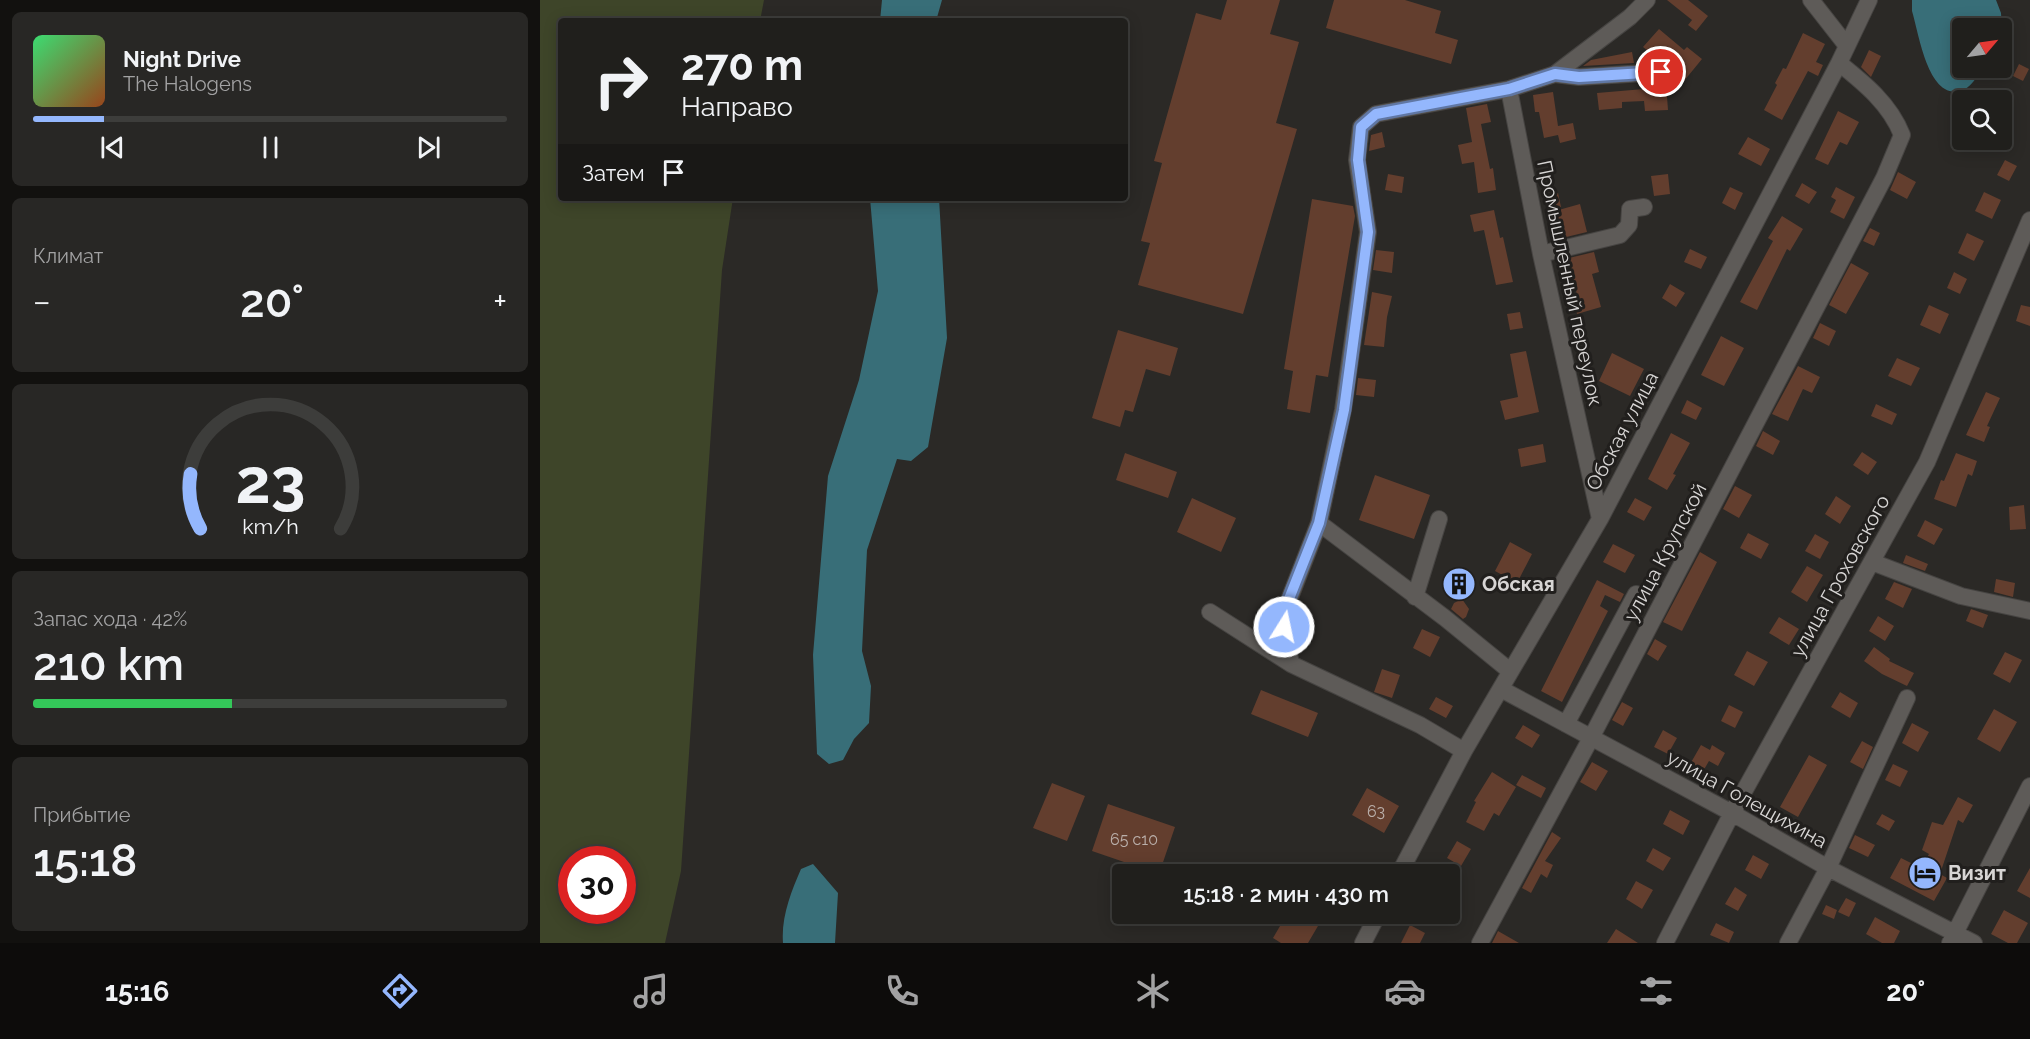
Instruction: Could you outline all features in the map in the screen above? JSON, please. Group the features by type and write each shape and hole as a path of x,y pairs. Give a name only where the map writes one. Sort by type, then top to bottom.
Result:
{"street":[{"path":"1291,664 1284,627 1285,609 1319,523 1344,410 1368,232 1358,160 1361,127 1376,114 1509,89 1555,74 1630,17 1647,0"},
{"path":"1811,0 1847,46"},
{"name":"Обская улица","path":"1404,864 1464,752 1600,519 1839,63 1869,0"},
{"name":"улица Крупской","path":"1480,943 1591,738 1884,178 1902,135 1883,102 1866,84 1839,63"},
{"path":"1555,74 1579,77 1661,72"},
{"name":"Промышленный переулок","path":"1509,89 1541,254 1600,519"},
{"path":"1541,254 1620,235 1629,225 1630,209 1644,207"},
{"name":"улица Гроховского","path":"1665,943 1732,813 1927,462 2030,220"},
{"path":"1415,597 1439,519"},
{"path":"1319,523 1445,618 1510,671"},
{"path":"1872,562 1961,596 2030,611"},
{"path":"1566,724 1636,594"},
{"path":"1210,612 1291,664 1420,725 1464,752"},
{"name":"улица Голещихина","path":"1501,689 1732,813 1953,938 1974,943"},
{"path":"1788,943 1828,868 1907,698"},
{"path":"1953,938 2030,786"},
{"path":"1365,942 1373,924"}],"green space":[{"path":"540,0 764,0 761,18 558,18 558,201 733,201 722,270 681,871 665,943 540,943"}],"water":[{"path":"882,0 942,0 937,18 880,18"},
{"path":"1912,0 1996,0 2001,18 1952,18 1952,78 1976,78 1967,88 1949,91 1940,85 1927,63 1912,11"},
{"path":"870,201 939,201 947,338 928,447 911,461 897,459 867,550 862,651 871,686 869,723 854,739 843,760 829,764 817,754 813,655 828,476 859,380 878,291"},
{"path":"813,864 838,893 835,943 783,943 785,914 794,887 801,869"}],"building":[{"path":"1227,0 1280,0 1270,34 1299,42 1276,123 1297,129 1243,314 1138,285 1150,243 1141,241 1162,163 1154,161 1196,13 1221,20"},
{"path":"1334,0 1405,0 1441,11 1435,33 1458,40 1451,64 1326,28"},
{"path":"1667,0 1688,0 1708,16 1696,31 1688,25 1692,20"},
{"path":"1659,29 1684,50 1687,47 1702,59 1684,81 1666,63 1643,47"},
{"path":"1803,33 1825,44 1816,62 1823,65 1818,76 1808,71 1782,120 1764,110 1777,85 1775,83 1783,68 1786,69"},
{"path":"1869,50 1881,56 1871,77 1861,67"},
{"path":"1632,52 1634,63 1583,66 1591,60"},
{"path":"2019,64 2029,69 2023,81 2013,76"},
{"path":"1666,83 1668,110 1645,111 1644,101 1622,102 1622,108 1599,110 1597,93 1644,89 1643,84"},
{"path":"1553,92 1558,126 1573,123 1576,139 1560,143 1558,135 1544,138 1539,112 1535,112 1533,95"},
{"path":"1487,104 1491,122 1481,124 1490,169 1493,168 1496,190 1478,193 1474,162 1462,164 1458,145 1472,142 1466,108"},
{"path":"1838,111 1859,122 1847,145 1840,142 1828,165 1815,159"},
{"path":"1382,132 1385,147 1369,151 1371,135"},
{"path":"1748,137 1770,149 1761,166 1738,154"},
{"path":"2005,160 2017,166 2009,181 1997,175"},
{"path":"1898,172 1916,182 1907,199 1890,190"},
{"path":"1388,174 1404,177 1402,193 1385,190"},
{"path":"1668,174 1670,194 1654,196 1651,176"},
{"path":"1802,183 1817,192 1809,204 1795,196"},
{"path":"1730,187 1743,193 1735,210 1722,203"},
{"path":"1836,187 1855,197 1844,219 1830,212 1836,200 1831,197"},
{"path":"1984,192 2001,200 1992,219 1975,211"},
{"path":"1558,193 1561,207 1548,211 1544,197"},
{"path":"1312,199 1353,206 1355,216 1328,377 1316,375 1310,413 1287,409 1293,371 1284,369"},
{"path":"1580,204 1587,232 1562,238 1555,211"},
{"path":"1494,210 1500,238 1503,237 1513,282 1496,285 1484,230 1474,232 1470,215"},
{"path":"1782,216 1803,229 1790,251 1787,249 1757,310 1740,302 1773,241 1768,238"},
{"path":"1870,228 1880,233 1874,246 1863,241"},
{"path":"1967,233 1984,241 1974,261 1958,253"},
{"path":"1690,249 1707,257 1701,269 1684,262"},
{"path":"1376,250 1394,252 1392,273 1373,270"},
{"path":"1594,252 1599,272 1592,274 1601,307 1577,314 1572,296 1577,295 1569,258"},
{"path":"1851,263 1869,273 1846,314 1829,305"},
{"path":"1954,272 1967,279 1960,294 1947,288"},
{"path":"1670,284 1685,293 1676,307 1662,298"},
{"path":"1372,292 1392,296 1384,347 1364,345"},
{"path":"1929,305 1949,314 1940,334 1920,325"},
{"path":"2021,305 2030,307 2030,326 2016,321"},
{"path":"1520,312 1523,328 1510,330 1507,314"},
{"path":"1820,323 1836,331 1829,346 1813,338"},
{"path":"1118,330 1178,348 1170,376 1146,369 1133,412 1125,410 1120,427 1092,418"},
{"path":"1721,336 1744,348 1724,386 1701,375"},
{"path":"1526,351 1539,412 1505,420 1500,401 1518,397 1510,354"},
{"path":"1612,353 1644,369 1630,396 1599,381"},
{"path":"1897,358 1920,368 1911,386 1888,376"},
{"path":"1798,366 1820,377 1812,393 1803,389 1788,421 1772,414"},
{"path":"1358,378 1376,380 1374,397 1356,395"},
{"path":"1986,392 2000,398 1987,426 1990,427 1984,442 1966,435"},
{"path":"1687,400 1702,408 1696,420 1681,413"},
{"path":"1876,404 1897,414 1892,425 1871,416"},
{"path":"1763,431 1780,441 1773,455 1756,446"},
{"path":"1671,433 1690,443 1667,490 1648,479"},
{"path":"1543,444 1546,462 1521,467 1518,449"},
{"path":"1862,452 1877,462 1868,475 1853,465"},
{"path":"1125,453 1177,472 1168,498 1116,480"},
{"path":"1956,453 1977,461 1972,476 1968,474 1956,507 1934,499 1941,480 1944,481"},
{"path":"1375,475 1430,495 1414,539 1359,520"},
{"path":"1735,486 1752,495 1739,518 1723,509"},
{"path":"1836,496 1851,506 1840,524 1825,514"},
{"path":"1192,498 1236,518 1221,552 1177,532"},
{"path":"1635,498 1652,507 1644,521 1627,512"},
{"path":"2024,505 2026,529 2010,530 2009,507"},
{"path":"1925,520 1943,529 1934,545 1917,536"},
{"path":"1748,533 1769,544 1761,559 1740,548"},
{"path":"1815,534 1829,542 1820,559 1805,551"},
{"path":"1510,542 1532,554 1517,583 1495,571"},
{"path":"1613,544 1635,555 1625,573 1603,562"},
{"path":"1700,552 1717,562 1682,631 1663,622"},
{"path":"1906,555 1928,564 1925,571 1903,563"},
{"path":"1807,566 1823,575 1807,602 1791,592"},
{"name":"Обская","path":"1453,577 1468,583 1464,592 1449,586"},
{"path":"1996,579 2015,583 2013,597 1994,592"},
{"path":"1597,580 1624,594 1620,602 1605,595 1600,606 1608,611 1562,702 1541,691"},
{"path":"1894,582 1912,589 1903,608 1885,599"},
{"path":"1462,599 1469,609 1463,619 1451,609 1454,603"},
{"path":"1971,609 1988,615 1983,628 1966,621"},
{"path":"1878,616 1894,626 1885,641 1869,631"},
{"path":"1779,617 1799,629 1789,645 1769,633"},
{"path":"1422,629 1440,637 1430,657 1413,648"},
{"path":"1655,639 1667,646 1658,661 1647,654"},
{"path":"1874,647 1890,659 1889,661 1914,673 1907,686 1882,674 1864,661"},
{"path":"1747,651 1768,662 1754,686 1734,675"},
{"path":"2005,652 2022,660 2010,683 1993,674"},
{"path":"1382,669 1400,675 1392,698 1374,692"},
{"path":"1261,690 1318,713 1308,737 1251,714"},
{"path":"1840,692 1858,703 1850,718 1831,707"},
{"path":"1436,697 1453,706 1446,718 1429,709"},
{"path":"1622,702 1633,708 1623,726 1612,720"},
{"path":"1729,705 1743,712 1735,728 1721,721"},
{"path":"1994,709 2017,722 2000,752 1977,739"},
{"path":"1912,723 1929,732 1918,752 1902,743"},
{"path":"1523,725 1540,735 1532,748 1515,738"},
{"path":"1663,730 1677,738 1668,754 1654,747"},
{"path":"1862,741 1873,747 1863,769 1850,762"},
{"path":"1701,745 1710,750 1712,745 1725,753 1718,766 1709,761 1702,773 1689,766"},
{"path":"1809,755 1827,765 1798,817 1780,807"},
{"path":"1592,762 1608,771 1596,791 1580,782"},
{"path":"1893,764 1908,771 1900,787 1885,780"},
{"path":"1492,772 1516,787 1499,816 1494,813 1484,831 1466,822 1476,802 1474,801"},
{"path":"1522,775 1546,788 1541,798 1516,785"},
{"path":"1052,783 1085,796 1067,841 1033,828"},
{"path":"1367,788 1399,806 1384,833 1352,815"},
{"path":"1958,797 1973,805 1963,823 1958,820 1940,874 1947,878 1934,901 1890,878 1901,858 1921,868 1929,854 1922,850 1932,822 1943,825"},
{"path":"1108,804 1175,827 1162,864 1130,864 1092,851"},
{"path":"1670,810 1690,821 1683,835 1663,824"},
{"path":"1882,814 1895,821 1889,831 1876,824"},
{"path":"1552,832 1561,838 1545,861 1553,865 1547,878 1541,874 1531,893 1522,888"},
{"path":"1855,835 1875,845 1868,857 1849,848"},
{"path":"1457,841 1471,849 1461,866 1447,858"},
{"path":"1653,848 1671,858 1663,871 1646,861"},
{"path":"1753,855 1769,864 1761,879 1745,870"},
{"path":"2030,868 2030,898 2017,891"},
{"path":"1636,881 1653,890 1642,909 1626,899"},
{"path":"1735,887 1747,895 1738,911 1725,904"},
{"path":"1846,898 1856,903 1849,917 1838,912"},
{"path":"1826,905 1837,910 1834,919 1822,914"},
{"path":"2004,910 2028,923 2017,943 2008,943 1991,934"},
{"path":"1875,917 1900,931 1894,943 1882,943 1866,934"},
{"path":"1716,923 1734,932 1729,943 1710,935"},
{"path":"1281,924 1319,924 1308,943 1281,943 1273,938"},
{"path":"1410,925 1425,933 1420,943 1401,943"},
{"path":"1616,929 1638,943 1607,943"},
{"path":"1498,931 1519,943 1492,943"}],"place":[{"name":"Обская","path":"1459,584"},
{"name":"Визит","path":"1925,873"}],"route":[{"path":"1284,627 1285,609 1319,523 1344,410 1368,232 1358,160 1361,127 1376,114 1509,89 1555,74 1579,77 1661,72"}]}
